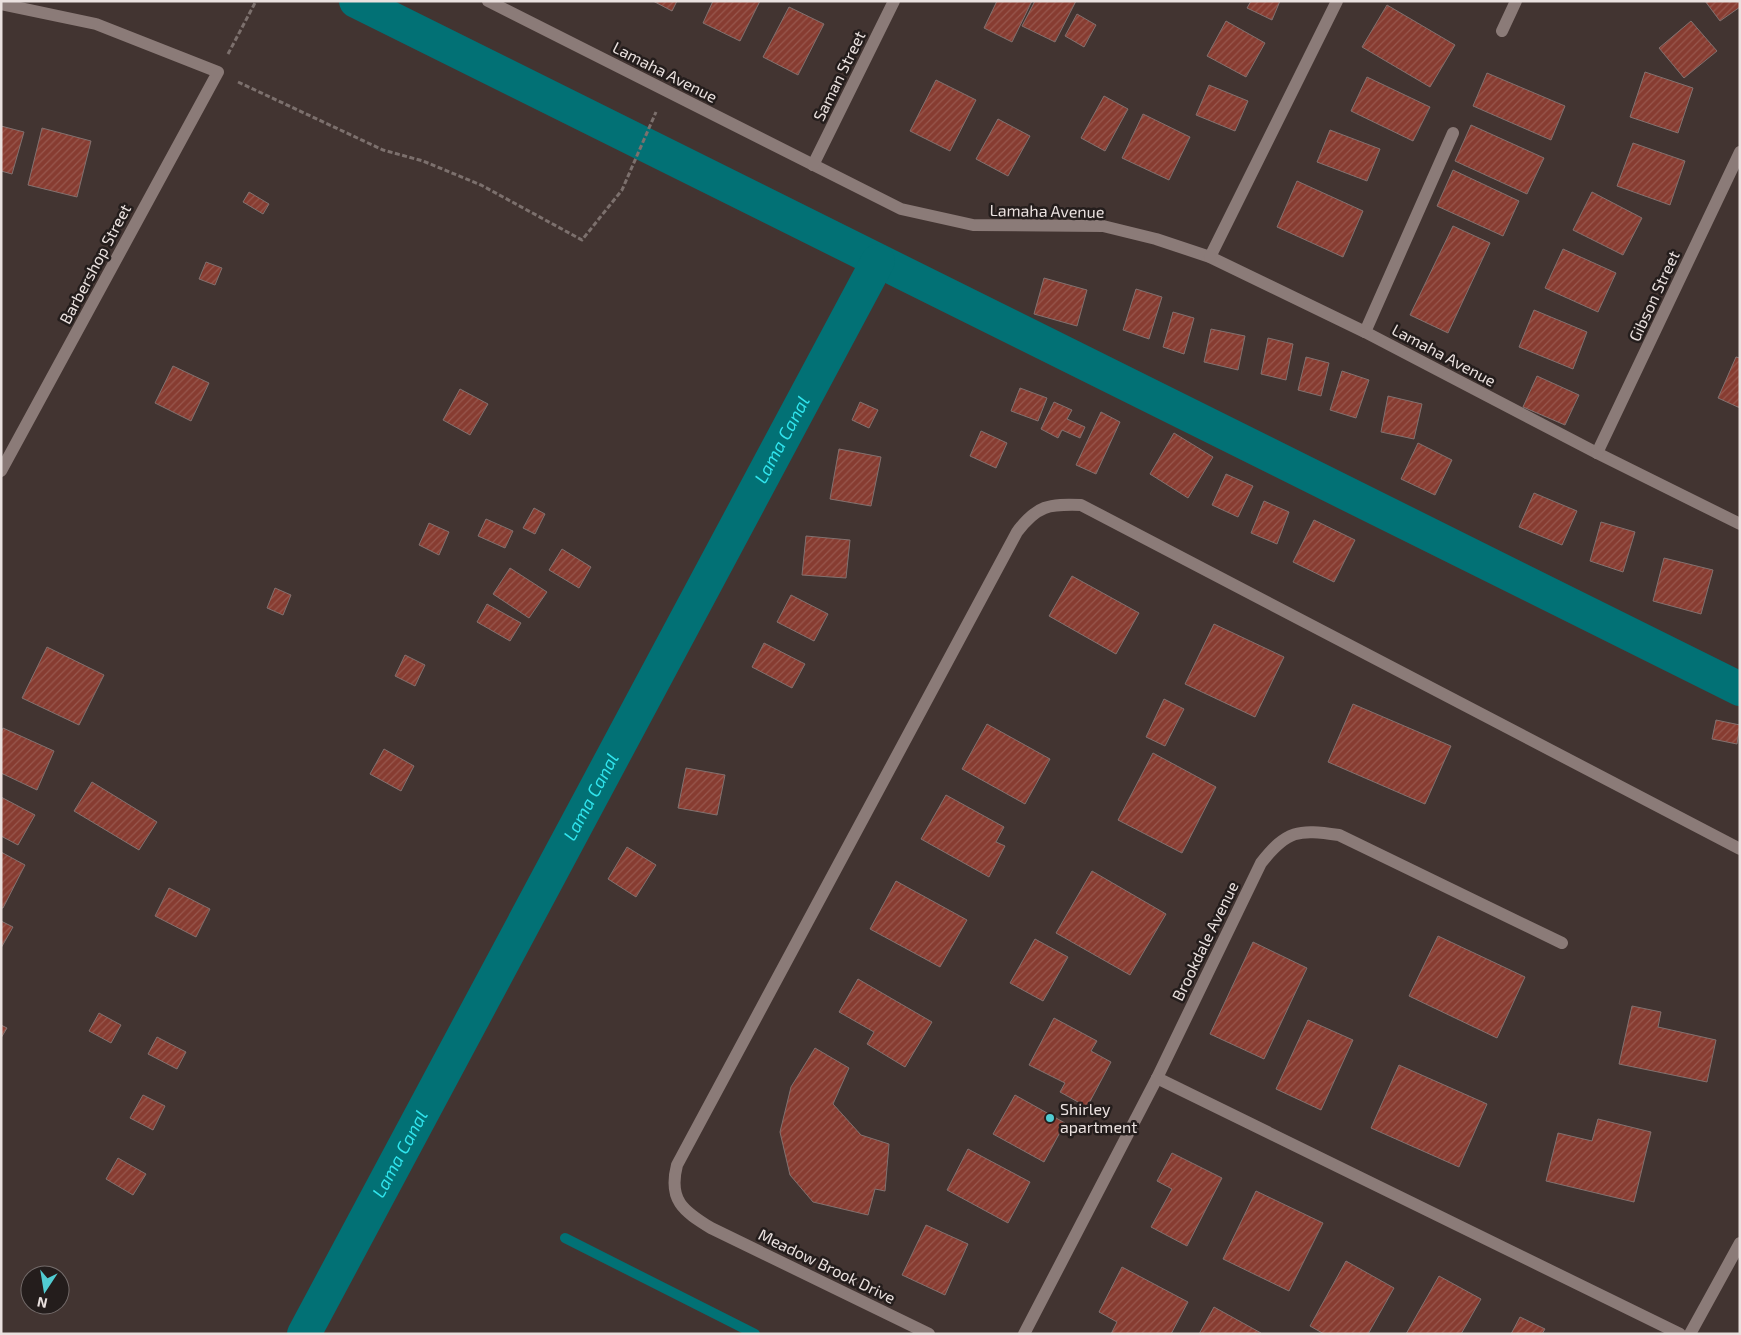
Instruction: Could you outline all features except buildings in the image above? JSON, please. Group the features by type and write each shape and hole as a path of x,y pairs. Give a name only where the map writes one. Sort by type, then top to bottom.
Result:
{"street":[{"name":"Lamaha Avenue","path":"488,1 901,209 973,225 1103,226 1156,239 1210,256 1365,332 1598,454 1740,524"},
{"name":"Saman Street","path":"813,165 894,1"},
{"path":"1210,256 1337,1"},
{"path":"1502,31 1516,1"},
{"path":"1,4 96,24 218,72"},
{"name":"Barbershop Street","path":"1,471 218,72"},
{"path":"1365,332 1453,134"},
{"name":"Gibson Street","path":"1598,454 1740,152"},
{"name":"Meadow Brook Drive","path":"929,1334 711,1228 689,1214 679,1204 673,1177 677,1164 1017,532 1027,518 1050,505 1081,506 1740,849"},
{"name":"Brookdale Avenue","path":"1024,1334 1157,1078 1262,863 1272,849 1287,836 1302,831 1338,835 1562,943"},
{"path":"1157,1078 1680,1334"},
{"path":"1690,1334 1740,1243"}],"path":[{"path":"256,1 218,72 384,150 423,161 481,185 582,240 622,190 665,90"}],"waterway":[{"path":"356,1 1740,689"},
{"name":"Lama Canal","path":"304,1334 878,261"},
{"path":"565,1238 755,1334"}],"place":[{"name":"Shirley apartment","path":"1050,1118"}]}
